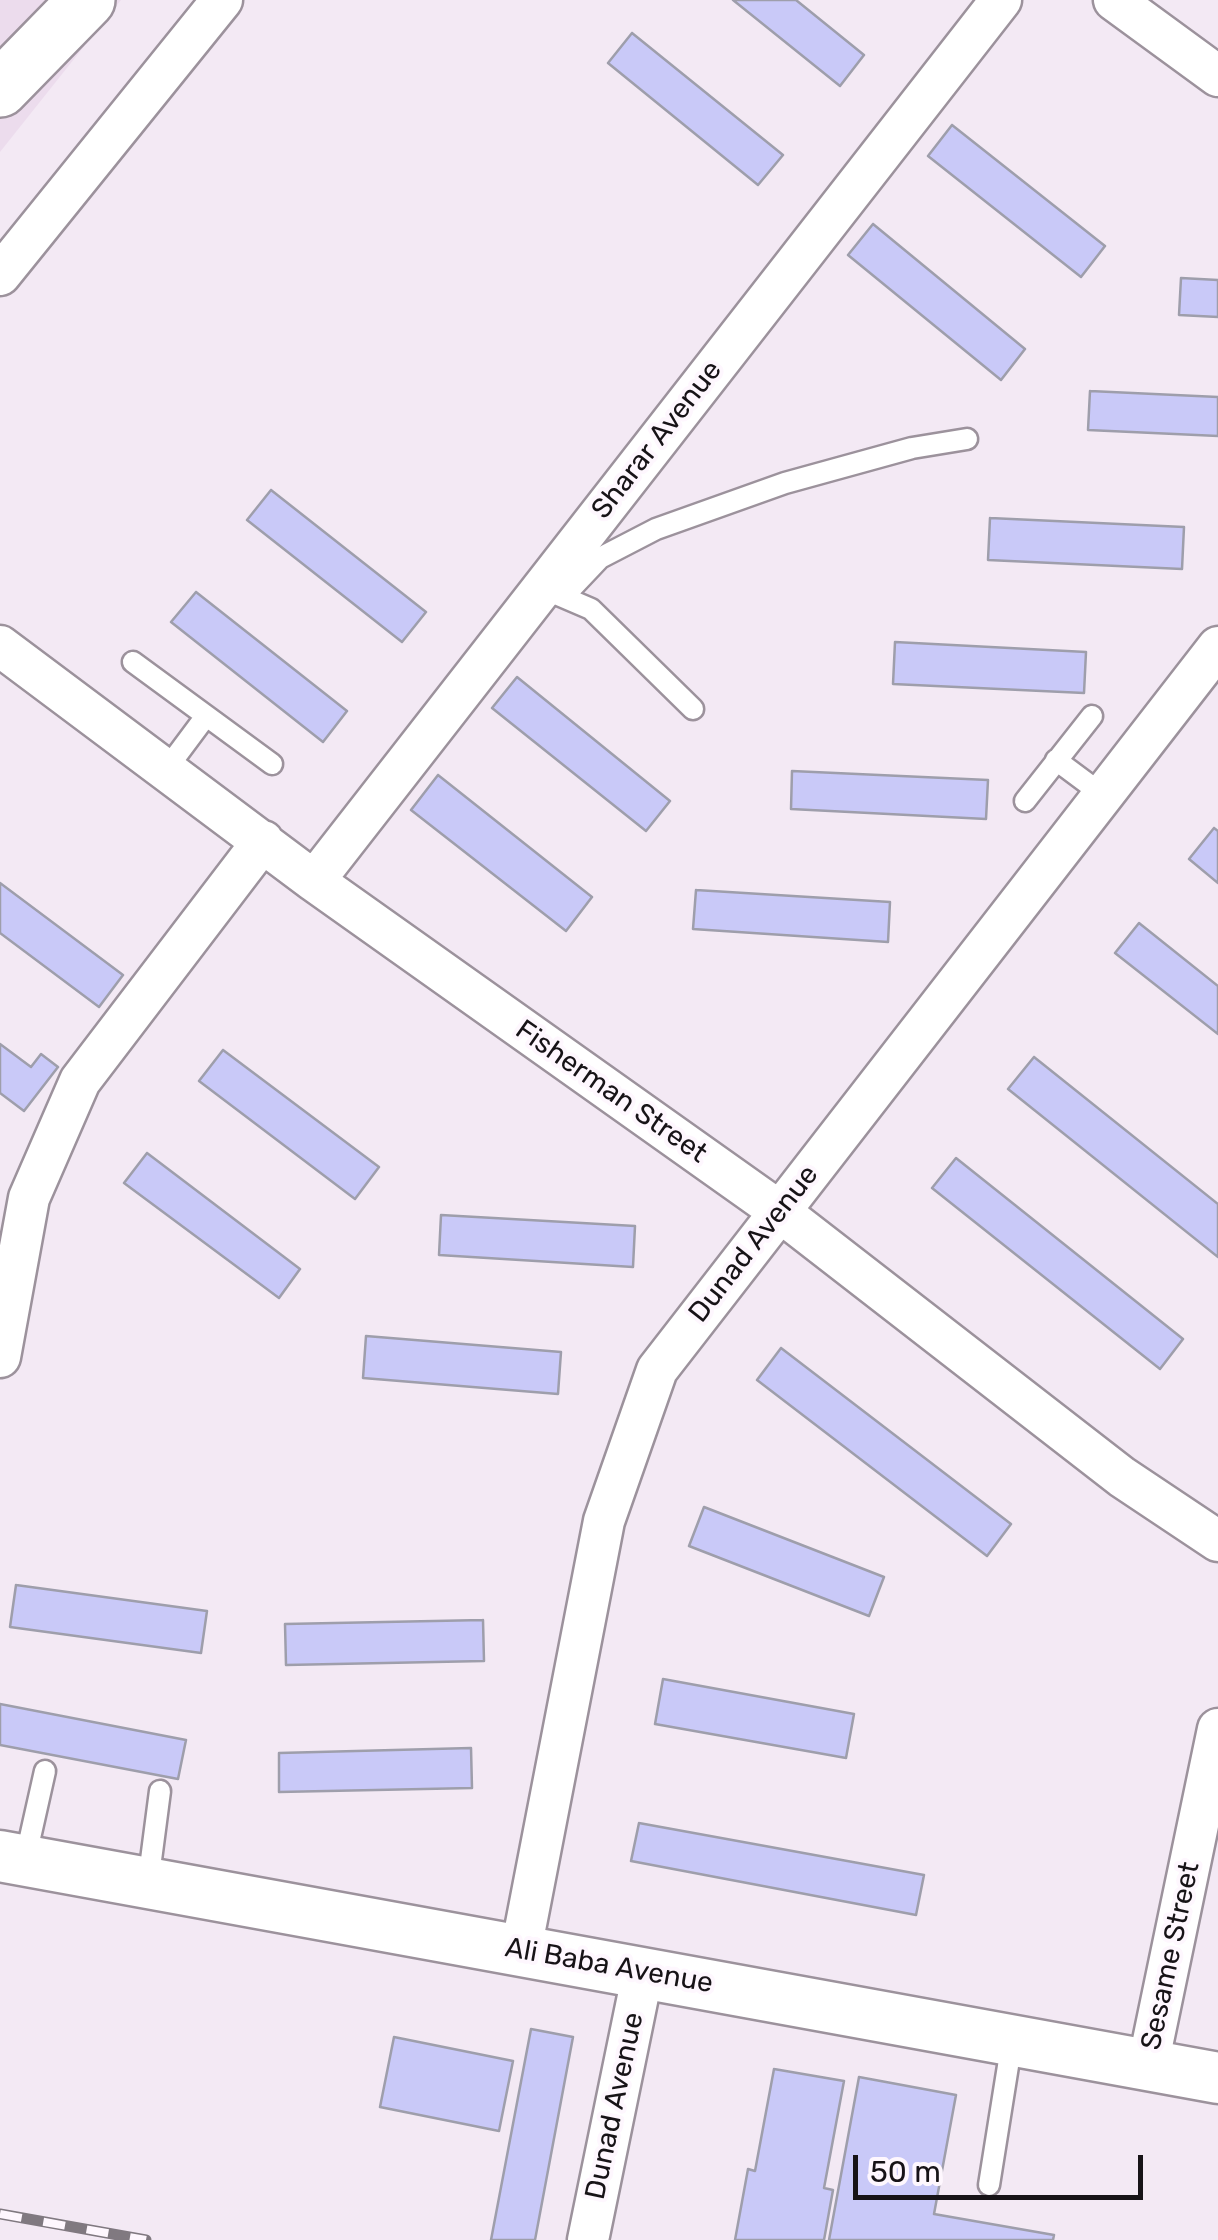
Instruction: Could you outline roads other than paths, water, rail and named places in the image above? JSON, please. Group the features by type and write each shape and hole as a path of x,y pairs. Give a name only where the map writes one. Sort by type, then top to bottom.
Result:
{"main road":[{"path":"0,88 87,0"}],"street":[{"path":"0,275 222,0"},
{"name":"Sharar Avenue","path":"314,881 552,594 1001,0"},
{"path":"1114,0 1218,76"},
{"name":"Fisherman Street","path":"0,646 314,881 780,1211 1122,1477 1218,1541"},
{"name":"Dunad Avenue","path":"521,1950 604,1521 657,1370 1218,646"},
{"path":"0,1357 30,1198 80,1081 262,842"},
{"name":"Sesame Street","path":"1148,2066 1218,1728"},
{"name":"Ali Baba Avenue","path":"12,1859 1218,2078"},
{"name":"Dunad Avenue","path":"588,2240 643,1972"}],"lane":[{"path":"552,594 600,558 656,529 803,478 912,448 968,439"},
{"path":"552,594 591,609 693,709"},
{"path":"133,662 272,764"},
{"path":"165,771 206,716"},
{"path":"1025,801 1092,716"},
{"path":"1056,760 1103,795"},
{"path":"12,1859 45,1771"},
{"path":"148,1883 160,1791"},
{"path":"989,2185 1012,2042"}],"railway":[{"path":"0,2214 146,2240"}]}
